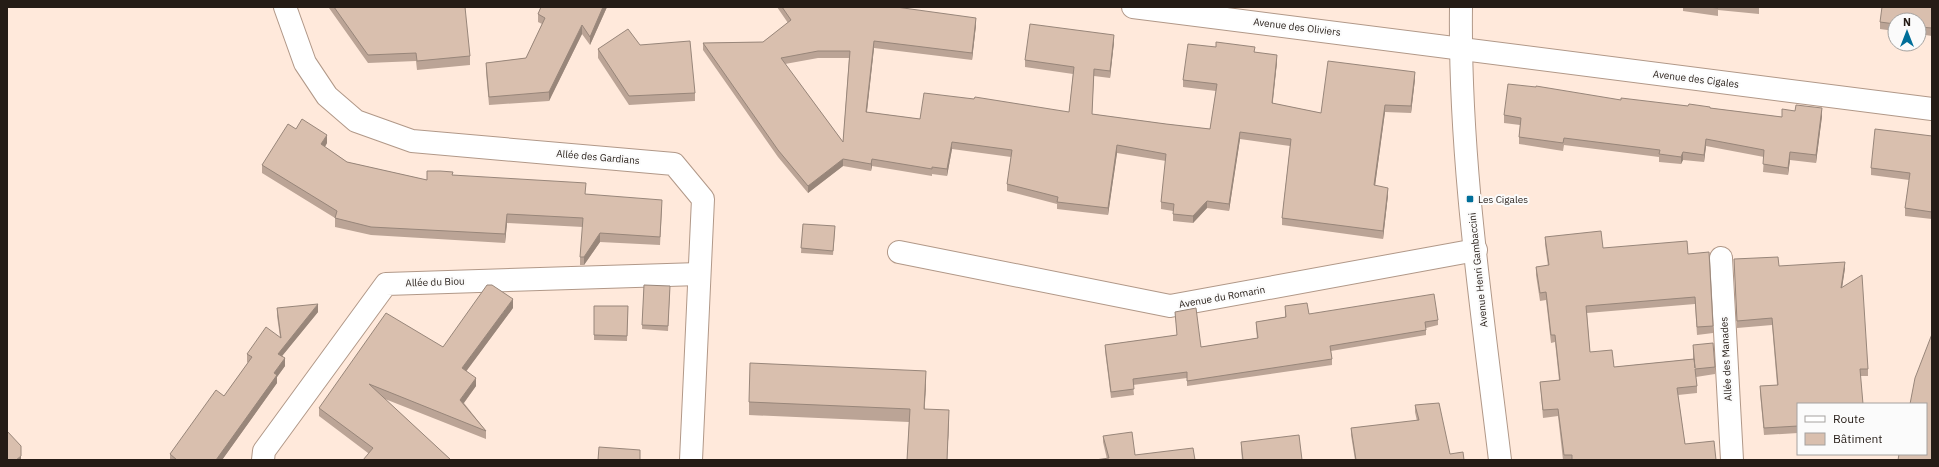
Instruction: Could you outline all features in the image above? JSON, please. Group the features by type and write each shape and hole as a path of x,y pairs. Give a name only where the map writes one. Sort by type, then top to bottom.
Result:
{"street":[{"name":"Allée des Gardians","path":"285,7 305,63 327,96 356,121 412,141 674,164 704,199 690,460"},
{"name":"Avenue des Oliviers","path":"1133,7 1306,28 1461,50"},
{"name":"Avenue Henri Gambaccini","path":"1461,7 1461,50 1470,199 1500,460"},
{"name":"Avenue des Cigales","path":"1461,50 1932,109"},
{"name":"Avenue du Romarin","path":"899,252 1170,306 1476,250"},
{"name":"Allée des Manades","path":"1721,258 1732,460"},
{"name":"Allée du Biou","path":"263,460 264,451 386,284 700,274"}],"building":[{"path":"334,7 465,7 470,56 417,61 416,53 368,55"},
{"path":"541,7 603,7 590,37 582,25 549,92 489,97 486,63 526,58 545,18 538,14"},
{"path":"782,7 896,7 976,18 972,53 874,41 866,112 920,119 924,93 974,99 975,97 1069,112 1074,67 1025,60 1030,24 1114,35 1110,71 1094,69 1092,114 1166,124 1210,129 1217,84 1183,80 1188,44 1216,47 1216,42 1255,47 1254,52 1277,55 1272,103 1321,113 1328,61 1415,72 1411,106 1385,105 1374,185 1388,188 1383,231 1282,218 1291,139 1240,132 1229,204 1207,201 1193,216 1173,214 1174,204 1161,202 1166,154 1117,145 1108,208 1057,202 1058,197 1007,184 1012,150 952,142 947,169 932,167 932,169 872,159 871,164 843,159 808,186 778,150 703,43 763,42 791,20","holes":["818,51 850,51 843,142 781,58"]},
{"path":"1882,7 1932,7 1932,28 1927,28 1927,12 1887,12 1887,23 1880,22"},
{"path":"628,29 640,45 690,41 695,93 629,96 598,49"},
{"path":"1508,84 1536,86 1621,100 1621,98 1688,106 1689,104 1782,117 1782,109 1795,111 1796,105 1822,108 1816,155 1790,152 1788,168 1763,164 1764,150 1706,139 1704,155 1683,152 1681,157 1659,154 1660,150 1564,138 1563,143 1519,137 1521,118 1504,115"},
{"path":"302,119 327,135 321,144 347,162 427,180 427,171 440,171 453,172 452,175 586,183 585,194 662,200 660,237 600,233 584,257 580,257 583,218 507,214 505,234 371,227 335,218 337,211 262,165 288,124 296,129"},
{"path":"1875,129 1932,136 1932,212 1905,208 1910,173 1871,168"},
{"path":"803,224 835,226 833,251 801,248"},
{"path":"1601,231 1603,248 1687,241 1688,254 1709,252 1713,326 1697,327 1695,297 1586,306 1590,352 1612,350 1614,367 1694,359 1695,368 1693,345 1713,343 1715,367 1695,369 1697,386 1677,388 1685,444 1714,441 1716,460 1572,460 1572,455 1564,455 1558,409 1543,410 1540,382 1560,380 1555,335 1551,335 1546,292 1540,293 1536,267 1549,265 1545,237"},
{"path":"1778,257 1779,266 1845,262 1841,288 1862,275 1868,369 1860,369 1863,403 1797,403 1797,426 1764,428 1760,386 1778,385 1772,318 1737,321 1734,259"},
{"path":"487,285 492,285 513,299 462,368 476,378 460,400 486,431 369,384 451,460 363,460 373,448 319,408 386,313 443,347"},
{"path":"644,285 670,286 668,326 642,325"},
{"path":"1434,294 1438,320 1425,322 1426,330 1330,346 1332,359 1187,381 1187,372 1133,379 1134,389 1111,392 1105,345 1177,335 1175,312 1196,308 1201,347 1258,338 1256,322 1286,317 1285,306 1307,303 1309,314"},
{"path":"318,304 278,354 285,358 274,373 277,375 216,460 177,460 170,454 216,390 224,396 252,357 247,354 266,327 281,338 277,308"},
{"path":"594,306 628,306 627,336 594,335"},
{"path":"1932,334 1932,460 1898,460 1899,455 1927,455 1927,403 1910,403 1915,378"},
{"path":"750,363 926,371 924,409 949,410 947,460 907,460 910,409 749,402"},
{"path":"1439,403 1450,454 1463,452 1464,460 1356,460 1351,428 1419,420 1415,405"},
{"path":"7,431 21,446 21,456 16,460 7,460"},
{"path":"1132,432 1135,455 1193,448 1195,460 1095,460 1109,458 1103,436"},
{"path":"1299,435 1302,460 1243,460 1241,442"},
{"path":"599,447 640,450 640,460 598,460"}],"place":[{"name":"Les Cigales","path":"1470,199"}]}
